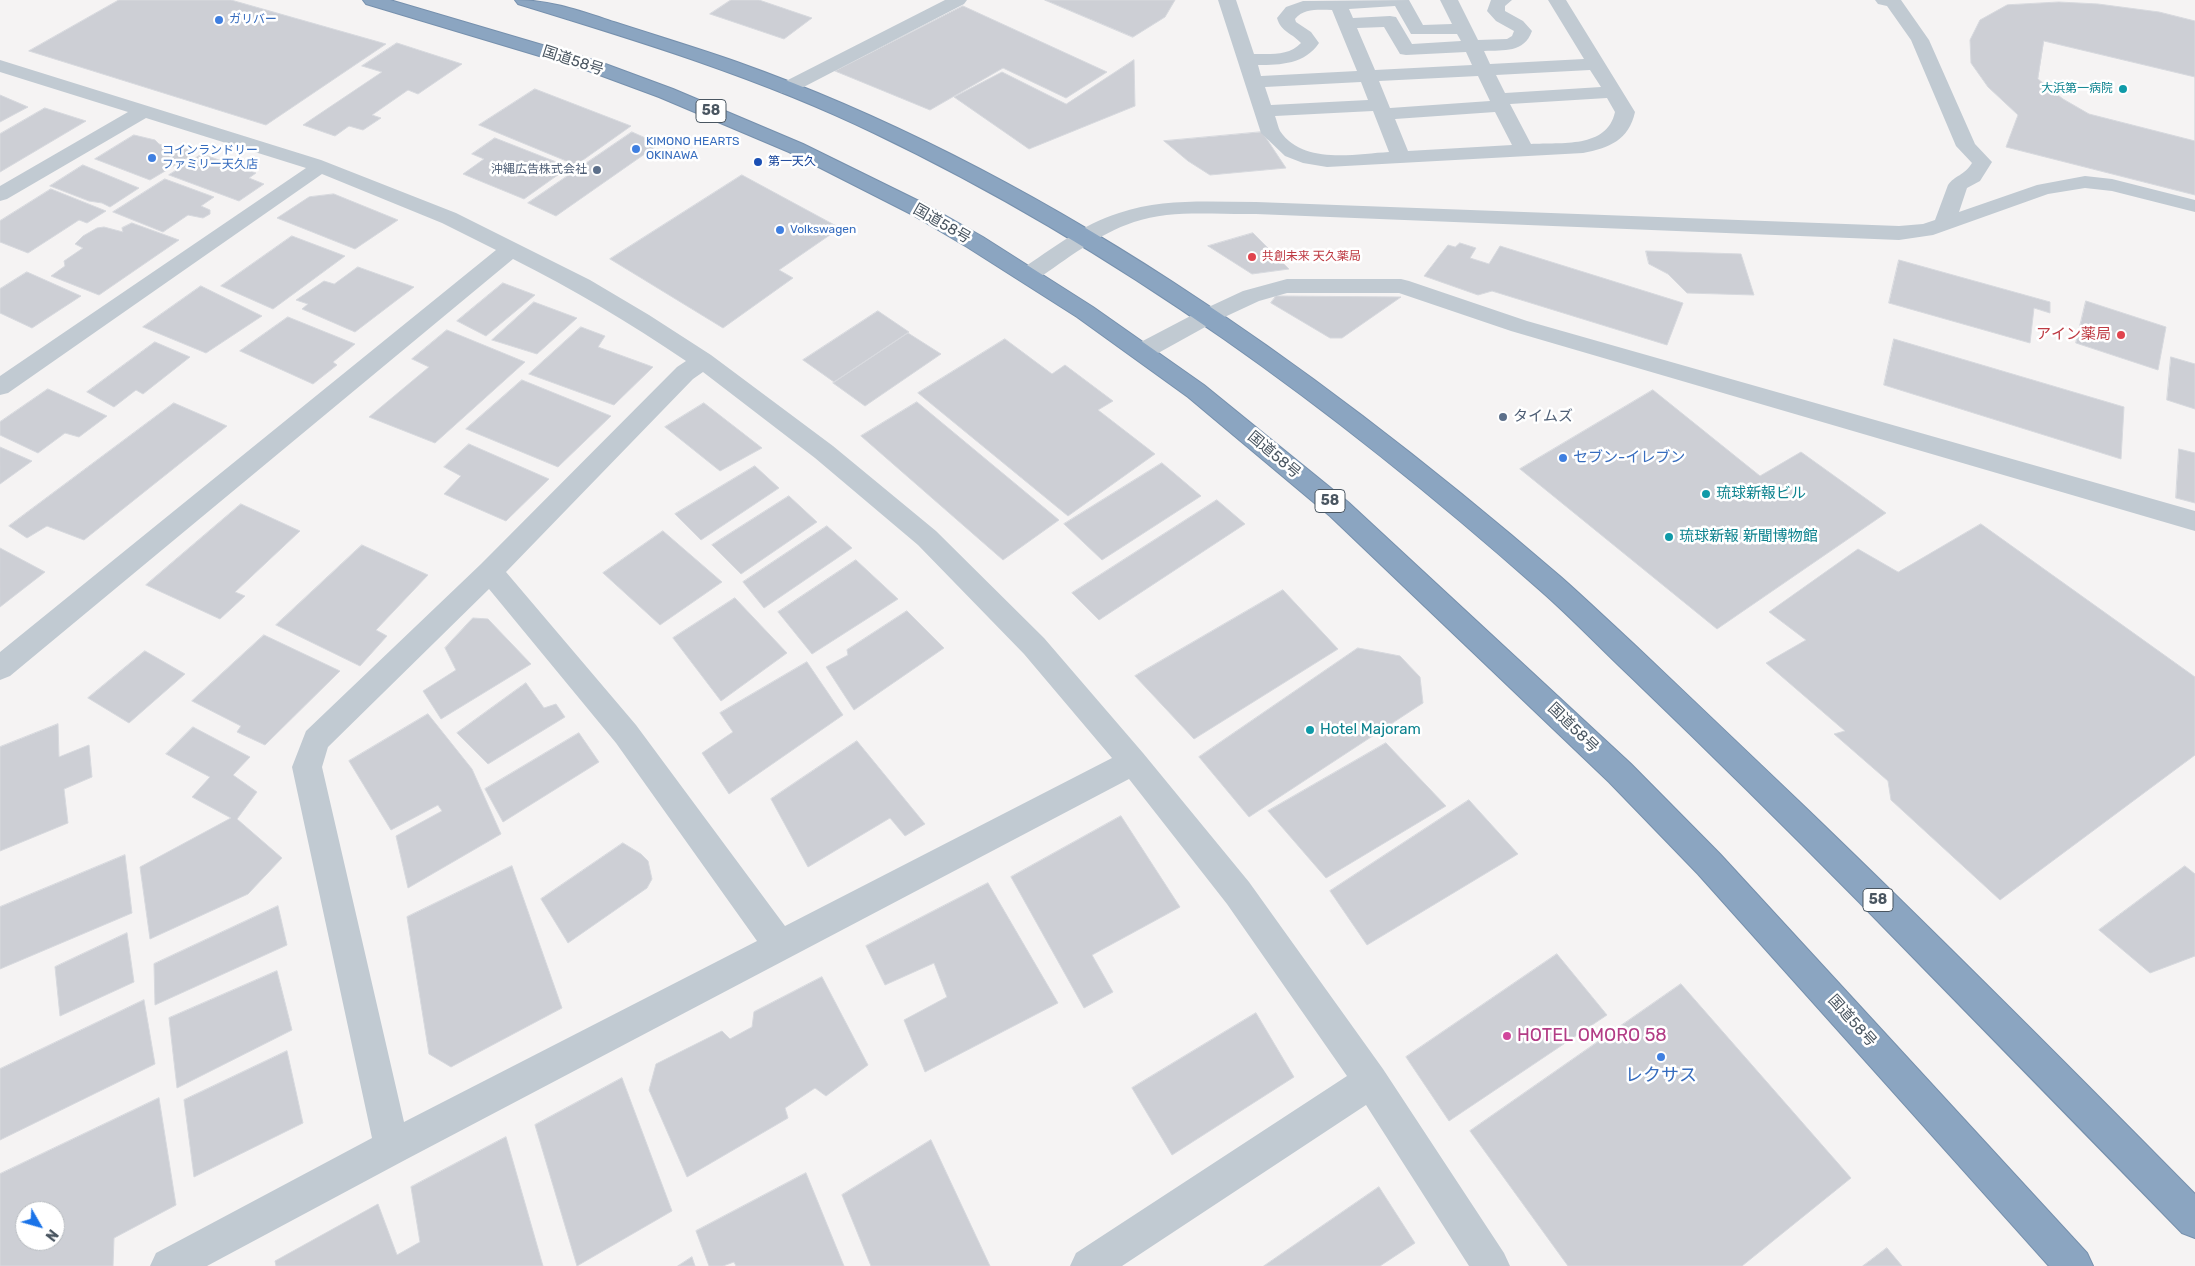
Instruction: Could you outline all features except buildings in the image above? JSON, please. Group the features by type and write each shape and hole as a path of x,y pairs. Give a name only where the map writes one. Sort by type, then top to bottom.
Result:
{"highway":[{"name":"国道58号","path":"372,0 592,66 666,93 796,148 918,209 1028,275 1143,351 1196,391 1339,509 1620,773 1710,864 2074,1266"},
{"name":"58","path":"524,0 709,59 787,88 916,146 1030,206 1085,238 1145,274 1208,316 1397,456 1553,586 1742,765 2056,1077 2195,1220"}],"street":[{"path":"787,88 958,0"},
{"path":"1227,0 1271,133 1292,152 1310,159 1327,161 1583,147 1602,143 1617,134 1624,123 1625,112 1558,0"},
{"path":"1449,0 1524,150"},
{"path":"1346,23 1390,21 1406,50 1510,44 1520,39 1523,31 1518,25 1500,18 1496,12 1497,4 1503,0"},
{"path":"1884,0 1892,0 1920,40 1966,146 1982,162 1973,177 1958,184 1944,223"},
{"path":"1247,60 1294,57 1305,51 1310,43 1305,36 1288,25 1286,18 1292,11 1302,6 1337,2 1401,2 1417,30 1463,29"},
{"path":"1337,2 1401,157"},
{"path":"1255,82 1596,64"},
{"path":"4,71 145,110 320,167 441,214 582,285 641,320 703,361 824,452 927,538 1034,646 1133,762 1238,892 1371,1081 1491,1266"},
{"path":"1265,111 1330,116 1381,109 1499,102 1554,104 1613,92"},
{"path":"0,195 145,110"},
{"path":"0,387 320,167"},
{"path":"1028,275 1085,238 1126,218 1169,210 1256,208 1898,233 1926,230 2044,189 2085,182 2112,185 2195,206"},
{"path":"0,668 511,248"},
{"path":"1143,351 1208,316 1252,296 1287,286 1401,286 1519,326 2195,521"},
{"path":"392,1147 307,767 316,740 490,571 685,373 703,361"},
{"path":"490,571 626,734 779,946"},
{"path":"169,1266 392,1147 1133,762"},
{"path":"1089,1266 1371,1081"}],"place":[{"name":"ガリバー","path":"219,20"},
{"name":"大浜第一病院","path":"2123,89"},
{"name":"KIMONO HEARTS OKINAWA","path":"636,149"},
{"name":"コインランドリー ファミリー天久店","path":"152,158"},
{"name":"第一天久","path":"758,162"},
{"name":"沖縄広告株式会社","path":"597,170"},
{"name":"Volkswagen","path":"780,230"},
{"name":"共創未来 天久薬局","path":"1252,257"},
{"name":"アイン薬局","path":"2121,335"},
{"name":"タイムズ","path":"1503,417"},
{"name":"セブン-イレブン","path":"1563,458"},
{"name":"琉球新報ビル","path":"1706,494"},
{"name":"琉球新報 新聞博物館","path":"1669,537"},
{"name":"Hotel Majoram","path":"1310,730"},
{"name":"HOTEL OMORO 58","path":"1507,1036"},
{"name":"レクサス","path":"1661,1057"}]}
